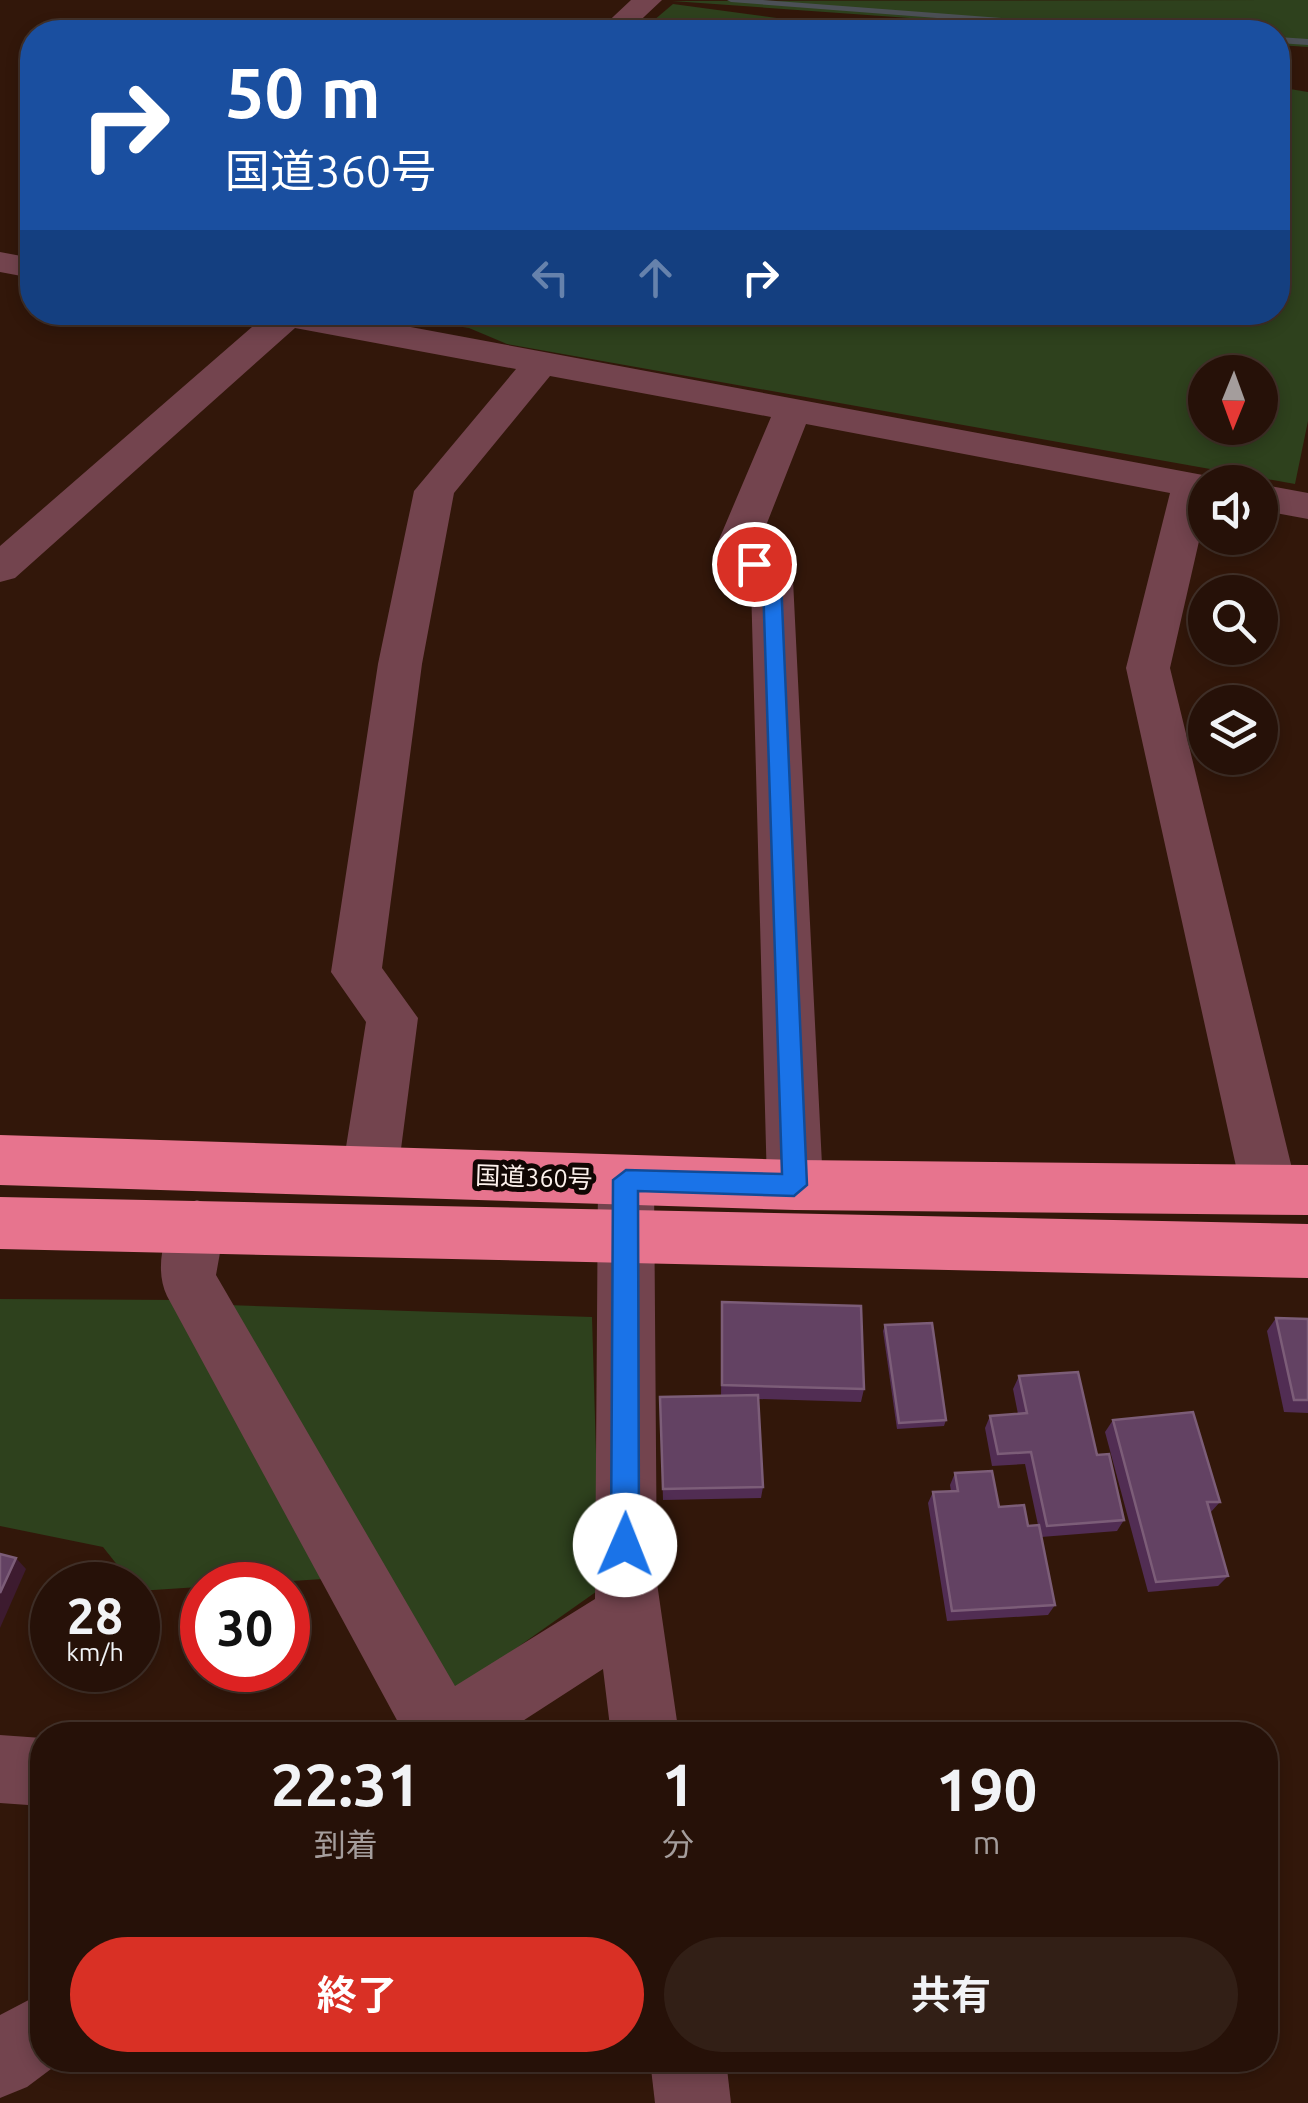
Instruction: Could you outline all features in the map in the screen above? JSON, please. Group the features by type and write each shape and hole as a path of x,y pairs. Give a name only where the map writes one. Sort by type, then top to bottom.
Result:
{"highway":[{"name":"国道360号","path":"0,1160 370,1172 625,1209 1308,1251"},
{"name":"国道360号","path":"0,1223 197,1225 625,1209 794,1185 1289,1189"}],"street":[{"path":"625,20 648,0"},
{"path":"0,568 270,325"},
{"path":"340,325 1188,484"},
{"path":"370,1172 392,1018 356,972 400,664 434,491 541,363"},
{"path":"793,410 736,549 772,580 794,1185"},
{"path":"1278,500 1308,506"},
{"path":"1188,525 1148,668 1289,1189"},
{"path":"625,1209 624,1583 643,1722"},
{"path":"197,1225 186,1278 435,1722"},
{"path":"459,1722 629,1615"},
{"path":"0,1770 30,1771"},
{"path":"0,2060 30,2039"},
{"path":"689,2072 693,2103"}],"green space":[{"path":"1308,0 1308,47 1290,46 1290,20 937,20 672,1"},
{"path":"673,4 792,20 654,20"},
{"path":"1290,89 1308,92 1308,421 1295,484 1278,481 1278,465 1188,465 507,344 469,328 450,325 1290,325"},
{"path":"0,1299 185,1300 338,1578 310,1580 310,1562 180,1562 180,1588 160,1590 160,1562 115,1562 103,1547 0,1526"},
{"path":"227,1305 592,1317 600,1589 447,1697"}],"building":[{"path":"722,1302 861,1306 864,1389 722,1385"},
{"path":"1276,1318 1308,1319 1308,1400 1294,1400"},
{"path":"932,1323 946,1420 899,1423 885,1325"},
{"path":"1078,1372 1097,1455 1109,1454 1124,1520 1047,1526 1031,1452 998,1454 990,1416 1027,1413 1019,1376"},
{"path":"758,1395 763,1487 663,1489 660,1397"},
{"path":"1193,1412 1220,1502 1207,1502 1228,1576 1156,1582 1113,1420"},
{"path":"992,1471 999,1507 1024,1505 1028,1526 1039,1525 1055,1605 952,1611 933,1492 958,1491 955,1473"},
{"path":"0,1554 16,1558 0,1593"}],"waterway":[{"path":"731,0 990,20"},
{"path":"1290,41 1308,42"}],"route":[{"path":"625,1545 626,1180 794,1185 772,580 754,564"}]}
